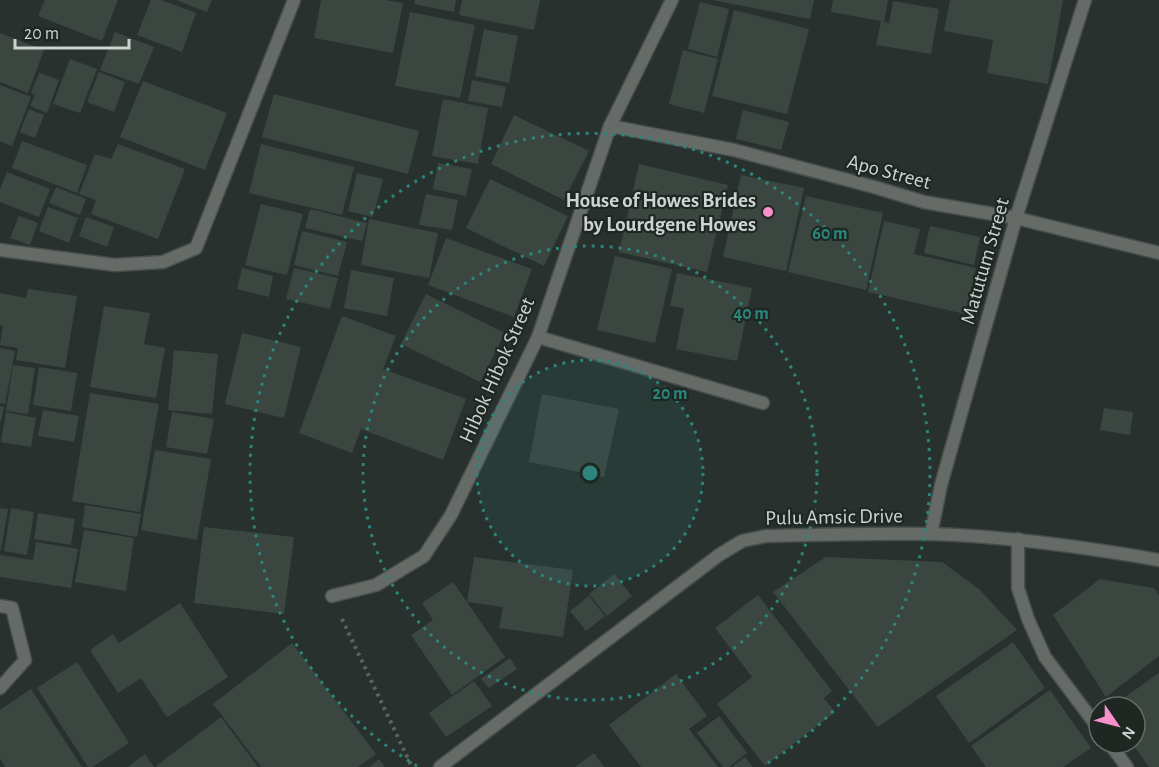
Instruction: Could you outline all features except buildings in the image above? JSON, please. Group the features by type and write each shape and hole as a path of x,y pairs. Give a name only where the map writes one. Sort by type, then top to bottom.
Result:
{"street":[{"path":"0,250 116,265 164,262 196,248 294,0"},
{"name":"Hibok Hibok Street","path":"332,596 376,585 424,556 451,515 538,337 610,126 672,0"},
{"name":"Matutum Street","path":"931,534 941,485 1016,218 1085,0"},
{"name":"Apo Street","path":"610,126 734,150 924,202 1016,218 1159,252"},
{"path":"538,337 763,403"},
{"name":"Pulu Amsic Drive","path":"440,767 710,562 742,541 766,536 931,534 1018,539 1159,560"},
{"path":"1018,539 1018,588 1032,628 1045,657 1087,713"},
{"path":"0,688 25,660 6,607"}],"path":[{"path":"332,596 412,767"}],"place":[{"name":"House of Howes Brides by Lourdgene Howes","path":"768,212"}]}
